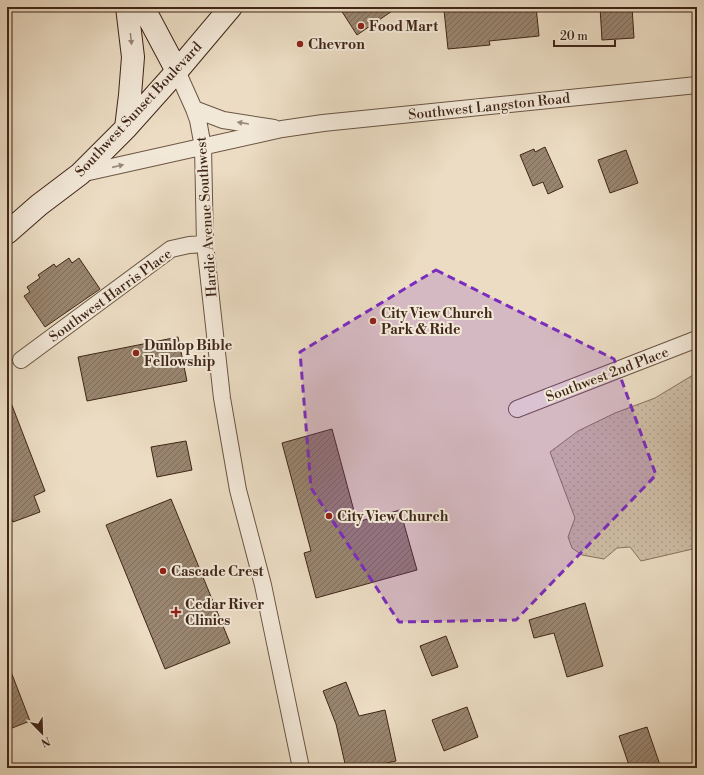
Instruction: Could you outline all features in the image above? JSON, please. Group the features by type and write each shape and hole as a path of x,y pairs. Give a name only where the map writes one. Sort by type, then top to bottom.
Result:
{"main road":[{"path":"126,128 133,64 127,7"},
{"name":"Hardie Avenue Southwest","path":"143,7 177,71"},
{"name":"Southwest Sunset Boulevard","path":"7,233 39,205 80,174 126,128 231,7"},
{"name":"Southwest Sunset Boulevard","path":"7,216 39,205"}],"street":[{"name":"Hardie Avenue Southwest","path":"177,71 198,120 203,147 205,244 222,398 238,490 262,585 301,768"},
{"name":"Southwest Langston Road","path":"80,174 282,129 323,123 697,85"},
{"name":"Southwest Langston Road","path":"194,109 223,120 282,129"},
{"name":"Southwest Harris Place","path":"21,360 171,249 205,244"},
{"name":"Southwest 2nd Place","path":"517,409 697,339"}],"highlighted area":[{"path":"436,270 614,359 656,475 516,620 399,622 311,488 300,352"}],"shaded area":[{"path":"693,375 697,375 697,548 641,561 630,547 617,548 604,559 582,555 572,548 568,537 575,518 550,452 578,431 615,413 655,398"}],"building":[{"name":"Food Mart","path":"339,7 398,7 357,35"},
{"path":"473,7 536,7 539,36 489,41 490,45 448,49 444,10"},
{"path":"600,7 632,7 634,38 602,40"},
{"path":"545,147 563,187 548,194 543,182 533,186 520,155 534,149 535,152"},
{"path":"626,150 638,183 610,193 598,160"},
{"path":"69,258 72,263 79,258 100,289 45,327 24,296 30,292 27,287 40,278 38,275 54,264 56,267"},
{"path":"178,337 187,381 87,401 78,357"},
{"path":"7,395 45,491 34,496 40,512 13,522 7,508"},
{"name":"City View Church","path":"332,429 357,522 400,510 417,570 316,598 304,553 311,551 282,443"},
{"path":"186,441 192,470 157,477 151,447"},
{"name":"Cascade Crest","path":"171,499 230,643 165,669 106,525"},
{"path":"585,603 603,666 567,677 554,633 534,638 529,620"},
{"path":"446,636 458,667 432,676 420,646"},
{"path":"8,664 30,721 7,730 7,665"},
{"path":"346,682 359,716 385,710 396,761 363,768 346,768 336,724 323,691"},
{"path":"467,707 478,737 444,751 432,720"},
{"path":"647,727 661,768 630,768 619,736"}],"place":[{"name":"Food Mart","path":"361,26"},
{"name":"Chevron","path":"300,44"},
{"name":"City View Church Park & Ride","path":"373,321"},
{"name":"Dunlop Bible Fellowship","path":"136,353"},
{"name":"City View Church","path":"329,516"},
{"name":"Cascade Crest","path":"163,571"},
{"name":"Cedar River Clinics","path":"176,612"}]}
